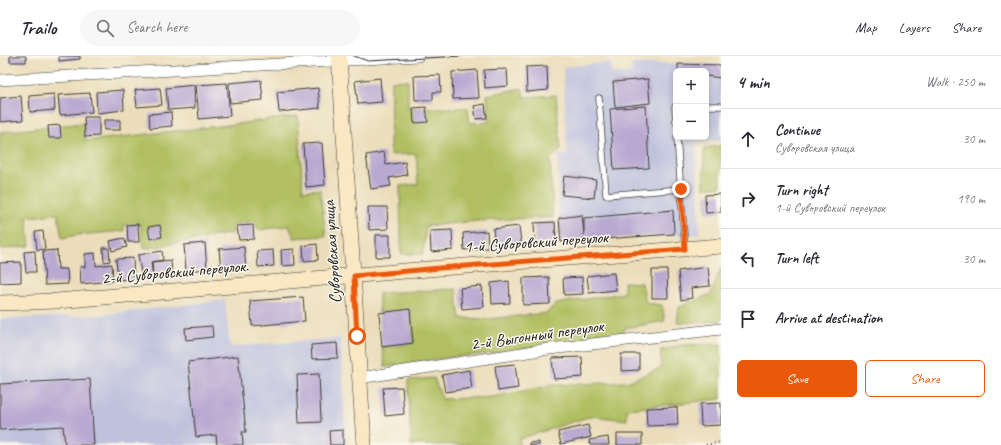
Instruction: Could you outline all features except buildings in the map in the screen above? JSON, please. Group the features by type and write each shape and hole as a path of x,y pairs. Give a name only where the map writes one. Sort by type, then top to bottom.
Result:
{"street":[{"path":"0,80 339,58 418,56"},
{"name":"Суворовская улица","path":"339,58 364,445"},
{"name":"1-й Суворовский переулок","path":"354,276 721,246"},
{"name":"2-й Суворовский переулок.","path":"0,303 57,301 354,276"},
{"name":"2-й Выгонный переулок","path":"359,378 541,350 721,329"}],"lane":[{"path":"599,98 606,195 681,189"},
{"path":"709,106 721,106"},
{"path":"677,140 685,249"}],"path":[{"path":"706,445 721,442"}],"shaded area":[{"path":"611,62 612,73 631,73 632,64 685,63 721,65 721,140 696,142 700,234 584,239 561,242 558,154 567,155 563,67"},
{"path":"225,300 230,347 341,338 346,445 0,445 0,319 100,315"}],"green space":[{"path":"408,80 408,108 468,108 470,123 489,122 487,95 522,88 524,97 556,95 561,150 550,159 553,217 478,221 426,226 423,254 401,254 400,186 418,184 416,154 390,155 391,81"},
{"path":"298,116 303,191 320,189 326,236 294,238 289,226 258,230 255,221 232,225 233,233 144,249 140,224 124,225 124,231 77,235 62,238 58,214 27,217 30,246 0,249 0,132 84,123 85,141"},
{"path":"721,146 721,186 704,188 704,148"},
{"path":"721,268 721,321 677,323 679,307 711,294"},
{"path":"624,282 642,283 646,303 662,305 665,321 625,328 623,336 487,354 452,357 385,367 382,347 413,343 410,310 379,313 379,293 456,289 460,318 488,319 547,313 555,304 624,293"},
{"path":"721,344 721,399 627,409 627,420 591,416 519,439 520,445 411,445 408,380 434,378 442,399 493,397 553,385 627,382 661,368 661,350 682,345"}],"tram line":[{"path":"354,56 368,61 462,56"}],"route":[{"path":"357,336 354,276 685,249 681,189"}]}
